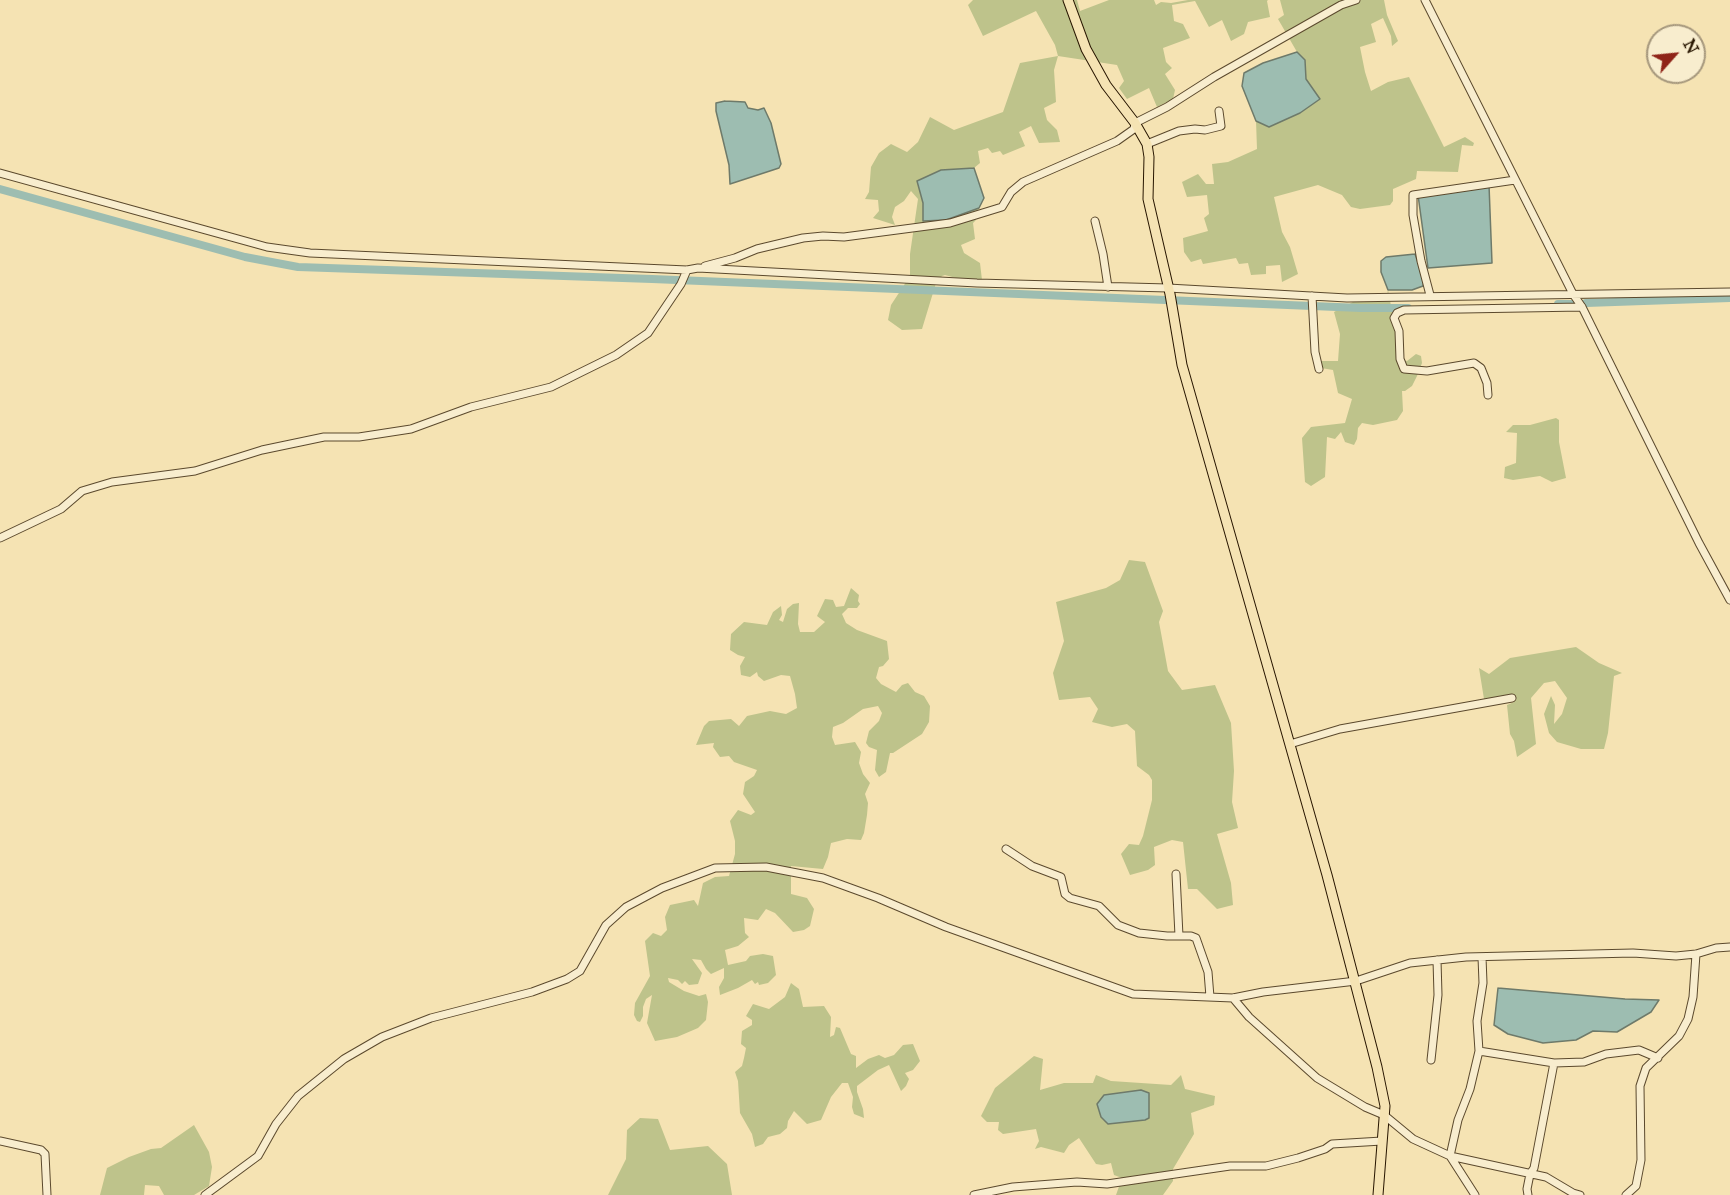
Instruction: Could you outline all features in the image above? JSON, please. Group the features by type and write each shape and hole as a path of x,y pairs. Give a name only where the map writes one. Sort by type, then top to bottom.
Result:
{"main road":[{"path":"1068,0 1086,49 1101,76 1135,123 1147,144 1148,199 1169,291 1182,365 1356,981 1377,1067 1384,1106 1378,1195"}],"street":[{"path":"0,173 267,247 294,251 687,273 757,249 803,238 872,233 950,223 1002,207 1011,192 1023,182 1117,141 1134,129 1135,123 1167,107 1214,77 1341,5 1356,0"},
{"path":"1425,0 1730,600"},
{"path":"1147,144 1179,131 1205,130 1221,126 1219,111"},
{"path":"1430,295 1413,215 1413,195 1515,180"},
{"path":"1095,221 1108,286"},
{"path":"698,268 978,283 1108,286 1169,291 1347,298 1730,292"},
{"path":"0,538 61,509 82,491 112,482 195,471 262,450 324,437 359,437 411,429 471,406 551,387 616,355 648,333 687,273"},
{"path":"1312,296 1315,352 1319,369"},
{"path":"1488,395 1487,383 1481,368 1474,363 1427,371 1404,369 1400,359 1399,331 1394,318 1397,313 1404,310 1582,307"},
{"path":"1290,744 1340,729 1512,698"},
{"path":"1006,849 1032,866 1061,877 1065,894 1070,898 1099,906 1118,925 1139,933 1191,936 1196,939 1208,972 1210,997"},
{"path":"205,1195 258,1156 276,1124 298,1096 345,1059 382,1037 431,1018 532,992 567,979 580,971 606,925 626,907 662,888 715,868 766,867 823,878 946,927 1133,994 1233,998 1263,992 1356,981 1410,963 1437,960 1555,954 1696,954 1716,948 1730,947"},
{"path":"1176,874 1179,936"},
{"path":"1626,1195 1636,1186 1641,1160 1640,1086 1646,1068 1679,1036 1688,1019 1693,997 1696,954"},
{"path":"1475,1195 1450,1156 1458,1120 1470,1089 1479,1051 1478,1021 1483,983 1482,957"},
{"path":"1431,1060 1438,995 1437,960"},
{"path":"1233,998 1256,1023 1317,1078 1365,1107 1384,1114 1413,1138 1450,1156 1546,1177 1580,1195"},
{"path":"1479,1051 1554,1063 1584,1062 1606,1054 1639,1050 1658,1058"},
{"path":"1528,1195 1527,1189 1530,1174 1534,1168 1554,1063"},
{"path":"0,1141 41,1150 45,1154 47,1195"},
{"path":"974,1195 1013,1188 1077,1182 1107,1184 1230,1166 1266,1166 1298,1158 1332,1144 1382,1141"}],"green space":[{"path":"973,0 1077,0 1080,11 1109,0 1154,0 1156,5 1161,2 1188,0 1268,0 1270,17 1248,22 1244,34 1231,41 1222,20 1209,27 1195,1 1172,5 1174,21 1183,24 1190,38 1163,48 1166,62 1172,68 1165,74 1175,90 1173,99 1157,107 1149,88 1127,99 1119,88 1124,81 1117,65 1058,56 1055,45 1036,11 983,36 968,5"},
{"path":"1280,0 1384,0 1387,15 1398,41 1392,46 1391,36 1383,18 1371,24 1376,42 1360,47 1371,91 1388,82 1409,77 1444,147 1465,137 1474,143 1473,146 1462,145 1458,172 1417,171 1416,179 1393,189 1393,201 1390,205 1360,209 1351,207 1342,195 1318,185 1274,197 1282,232 1290,247 1298,274 1282,282 1280,265 1266,266 1266,274 1251,275 1248,263 1239,264 1236,258 1203,264 1201,259 1191,262 1184,252 1183,238 1208,231 1204,218 1209,214 1207,195 1187,197 1182,182 1198,174 1206,184 1214,184 1212,164 1228,162 1257,149 1256,121 1269,127 1306,79 1305,60 1297,52 1278,19 1284,15"},
{"path":"1058,56 1054,70 1056,102 1044,108 1047,120 1057,130 1060,142 1039,143 1031,126 1019,132 1025,146 1003,155 1000,151 992,153 988,148 978,151 980,163 974,168 941,170 946,220 979,208 973,223 975,239 961,245 964,253 980,263 982,280 967,281 942,276 936,283 922,329 902,330 888,320 891,305 910,276 910,254 918,199 911,191 904,201 895,207 892,217 895,225 873,218 879,211 878,200 865,199 869,192 871,167 879,153 891,144 907,152 918,142 930,117 954,130 1003,112 1020,63"},
{"path":"1388,290 1396,332 1396,358 1407,361 1416,354 1421,356 1422,363 1417,376 1412,386 1402,391 1403,411 1397,420 1373,425 1362,423 1358,428 1354,445 1345,442 1341,432 1335,439 1327,437 1325,477 1311,486 1305,482 1302,438 1311,427 1345,423 1352,399 1338,393 1333,370 1321,368 1320,361 1338,361 1340,334 1334,312 1353,302 1387,296"},
{"path":"1556,418 1559,420 1559,442 1566,478 1552,482 1540,476 1513,480 1504,478 1505,467 1516,463 1517,433 1506,432 1513,425 1530,425"},
{"path":"1129,560 1145,562 1163,611 1159,622 1168,671 1182,690 1215,685 1231,723 1234,771 1232,802 1238,828 1217,834 1231,883 1233,905 1217,909 1197,889 1188,889 1183,842 1172,840 1154,847 1155,865 1148,870 1130,875 1121,854 1129,844 1139,845 1152,800 1152,780 1137,766 1135,731 1127,724 1112,727 1092,722 1098,709 1090,697 1059,700 1053,673 1064,641 1056,602 1106,588 1120,580"},
{"path":"851,588 859,595 860,604 857,608 848,608 842,614 846,623 857,630 887,641 889,659 879,667 876,678 881,684 896,692 902,685 908,683 915,692 924,696 930,706 929,722 922,734 890,753 886,772 879,777 875,770 877,750 866,743 869,731 879,721 882,713 878,706 863,709 833,727 832,737 835,745 855,742 861,752 859,763 863,774 870,783 865,794 868,803 867,815 861,840 847,839 831,843 823,869 791,866 791,894 807,898 814,909 810,926 804,930 793,932 775,913 766,909 758,920 744,918 745,933 749,937 738,946 725,950 728,965 746,961 750,956 763,954 773,956 776,975 768,983 759,985 758,982 755,984 752,980 720,995 719,987 724,978 724,968 711,974 701,960 692,959 702,973 698,984 689,985 685,981 682,984 678,980 668,978 669,982 684,991 699,996 706,994 708,1002 706,1020 698,1028 677,1037 655,1041 647,1023 652,995 646,999 640,1022 634,1015 635,1003 650,976 645,941 653,933 661,936 667,930 665,917 670,905 694,900 698,906 703,883 715,877 729,876 735,854 735,841 730,821 738,810 751,815 755,812 743,794 745,782 754,776 757,770 734,762 729,756 720,757 713,747 714,743 696,745 704,726 709,721 731,719 739,726 747,716 770,711 786,714 797,708 790,676 781,675 764,681 757,672 750,677 741,675 740,666 745,657 730,650 731,634 744,622 767,625 773,612 781,606 782,615 779,620 783,622 787,609 799,603 800,632 814,632 825,622 817,616 825,599 833,600 836,607 844,606"},
{"path":"1576,647 1599,663 1622,673 1614,676 1604,749 1581,749 1557,742 1549,733 1544,714 1551,696 1555,705 1554,724 1562,714 1567,698 1555,681 1544,683 1531,698 1536,744 1517,757 1510,734 1507,705 1514,702 1513,696 1484,699 1479,668 1489,674 1510,658"},
{"path":"791,983 799,989 803,1007 824,1006 831,1017 830,1037 834,1035 836,1027 840,1028 851,1054 856,1056 856,1068 868,1059 879,1055 885,1058 894,1055 903,1045 913,1044 920,1061 913,1070 905,1073 909,1079 901,1091 889,1065 878,1070 857,1086 864,1118 854,1114 853,1097 848,1083 842,1083 831,1097 821,1120 807,1124 794,1111 787,1128 780,1134 768,1137 763,1144 755,1147 752,1134 740,1113 738,1081 735,1072 742,1066 746,1048 741,1044 742,1031 752,1025 752,1020 746,1016 753,1004 769,1009 785,997"},
{"path":"1034,1056 1043,1059 1040,1090 1064,1083 1093,1083 1096,1075 1111,1081 1171,1085 1181,1075 1185,1089 1215,1096 1214,1105 1191,1113 1194,1134 1173,1169 1173,1181 1163,1195 1116,1195 1122,1178 1114,1175 1111,1163 1096,1164 1079,1138 1069,1145 1064,1153 1041,1147 1035,1149 1039,1141 1036,1129 1003,1134 998,1130 999,1122 987,1122 981,1116 995,1088"},
{"path":"640,1118 658,1119 670,1150 708,1146 727,1164 732,1195 608,1195 626,1159 627,1130"},
{"path":"194,1125 209,1152 212,1167 209,1186 194,1195 164,1195 159,1186 145,1185 144,1195 100,1195 107,1168 129,1157 161,1148"}],"shaded area":[{"path":"1297,52 1305,60 1306,79 1320,99 1300,113 1269,127 1256,121 1242,86 1244,73 1263,63"},
{"path":"745,102 748,108 758,110 764,108 771,123 781,164 779,168 730,184 729,165 716,111 716,103"},
{"path":"974,168 984,198 979,208 946,220 923,221 923,203 917,181 941,170"},
{"path":"1489,185 1492,263 1428,268 1418,195"},
{"path":"1415,254 1424,280 1423,286 1412,290 1388,290 1381,272 1381,261 1386,257"},
{"path":"1498,988 1659,1000 1651,1012 1617,1032 1593,1031 1576,1040 1543,1043 1508,1034 1494,1025"},
{"path":"1141,1090 1149,1093 1149,1118 1108,1124 1101,1117 1097,1104 1104,1095"}],"waterway":[{"path":"0,189 245,257 298,267 1408,308"},
{"path":"1586,303 1730,298"},
{"path":"1558,304 1578,304"}]}
